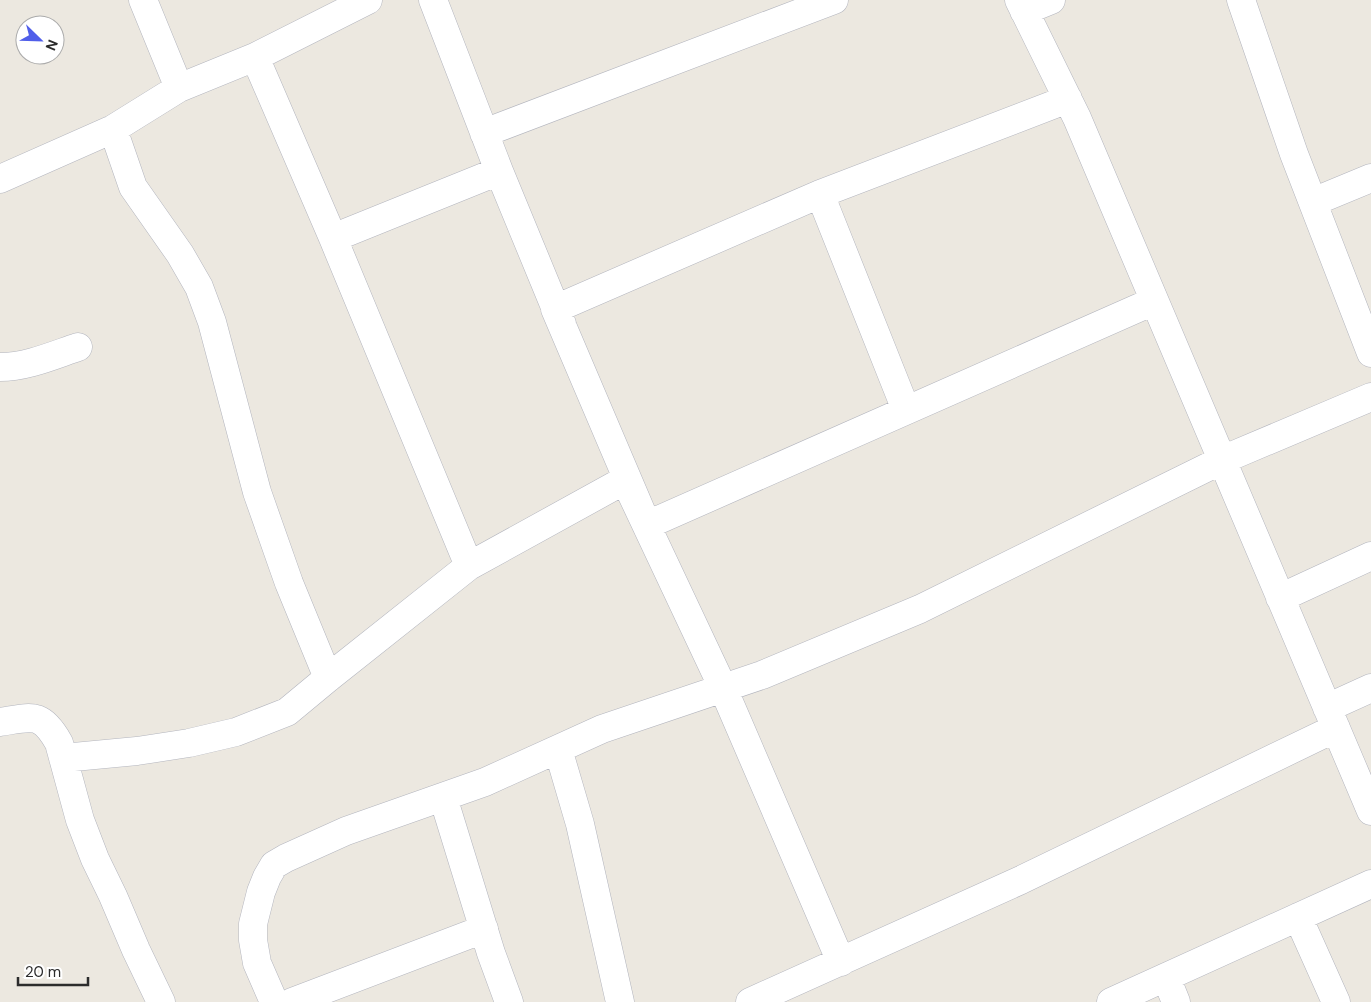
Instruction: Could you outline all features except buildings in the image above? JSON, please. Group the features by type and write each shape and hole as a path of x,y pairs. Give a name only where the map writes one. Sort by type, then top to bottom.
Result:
{"street":[{"path":"143,0 179,88"},
{"path":"0,179 113,129 179,88 255,57 368,0"},
{"path":"433,0 499,171 625,480 723,688 841,962"},
{"path":"484,133 834,0"},
{"path":"1051,0 1021,6 1068,99 1371,810"},
{"path":"1241,0 1294,154 1371,353"},
{"path":"255,57 334,238 469,566"},
{"path":"555,309 820,194 1068,99"},
{"path":"113,129 133,186 180,254 199,287 212,322 257,492 289,583 328,678"},
{"path":"334,238 499,171"},
{"path":"1312,202 1371,178"},
{"path":"820,194 906,410"},
{"path":"647,525 1154,301"},
{"path":"555,309 647,525"},
{"path":"0,367 42,359 78,347"},
{"path":"274,1002 257,963 253,940 253,924 267,877 274,865 286,858 346,831 485,782 602,729 762,676 920,609 1222,460 1371,398"},
{"path":"63,758 137,751 189,743 236,732 287,712 469,566 625,480"},
{"path":"1280,598 1371,556"},
{"path":"750,1002 1021,880 1331,718 1371,688"},
{"path":"0,722 32,717 48,726 59,743 80,820 92,852 161,1002"},
{"path":"558,749 580,824 620,1002"},
{"path":"443,797 491,953 509,1002"},
{"path":"1111,1002 1371,884"},
{"path":"1298,917 1336,1002"},
{"path":"292,1002 484,929"},
{"path":"1166,977 1176,1002"}]}
